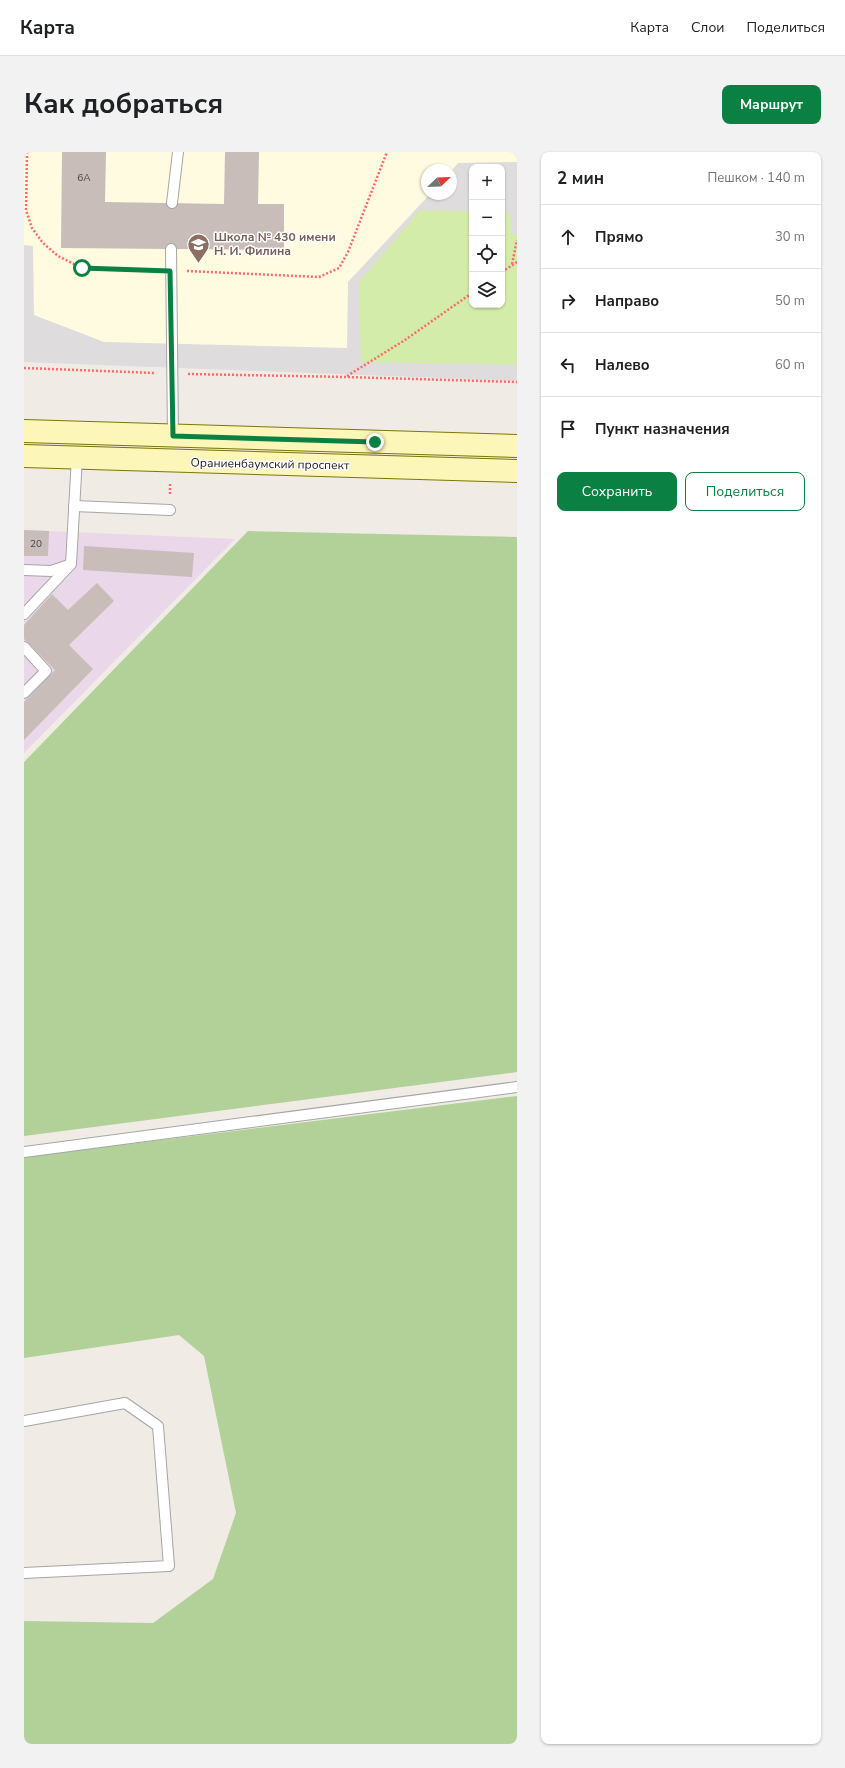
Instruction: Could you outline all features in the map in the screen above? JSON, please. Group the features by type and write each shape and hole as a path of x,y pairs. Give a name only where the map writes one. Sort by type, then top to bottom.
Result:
{"main road":[{"name":"Ораниенбаумский проспект","path":"24,430 517,446"},
{"path":"77,457 78,432"},
{"name":"Ораниенбаумский проспект","path":"24,456 517,471"}],"lane":[{"path":"172,203 178,152"},
{"path":"171,249 171,373 173,436"},
{"path":"24,614 71,564 77,457"},
{"path":"74,506 170,510"},
{"path":"24,570 51,571 71,564"},
{"path":"24,647 46,671 24,693"},
{"path":"24,1152 517,1087"},
{"path":"24,1421 125,1403 158,1426 169,1566 24,1573"}],"path":[{"path":"27,152 26,210 32,228 44,243 58,256 82,268 319,277 339,268 348,252 387,152"},
{"path":"512,264 517,240"},
{"path":"505,270 517,262"},
{"path":"346,377 405,340 469,295"},
{"path":"24,368 517,382"},
{"path":"170,480 170,510"}],"shaded area":[{"name":"Школа № 430 имени Н. И. Филина","path":"24,152 517,152 517,381 24,362"},
{"name":"Школа № 430 имени Н. И. Филина","path":"24,152 517,152 517,162 421,164 421,200 424,200 348,282 347,348 104,342 34,315 33,246 24,245"},
{"path":"24,530 235,539 24,753"}],"green space":[{"path":"420,210 469,211 469,308 505,308 505,212 510,213 511,234 517,235 517,365 361,362 359,282"},
{"path":"248,531 517,537 517,1072 24,1136 24,762"},
{"path":"517,1096 517,1744 24,1744 24,1621 153,1623 213,1579 236,1513 204,1356 179,1335 24,1358 24,1157"}],"building":[{"path":"62,152 106,152 105,202 224,204 225,152 259,152 258,204 284,204 284,250 61,248"},
{"path":"24,530 49,531 48,556 24,556"},
{"path":"84,546 194,553 192,577 83,570"},
{"path":"97,583 114,601 69,645 93,669 24,740 24,702 55,670 24,639 24,625 52,594 68,610"}],"place":[{"name":"Школа № 430 имени Н. И. Филина","path":"199,264"}],"route":[{"path":"82,268 170,271 173,436 375,442"}]}
